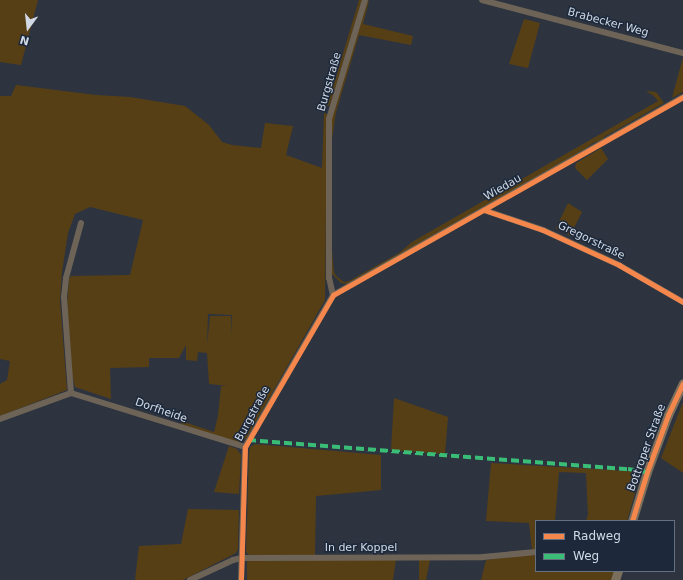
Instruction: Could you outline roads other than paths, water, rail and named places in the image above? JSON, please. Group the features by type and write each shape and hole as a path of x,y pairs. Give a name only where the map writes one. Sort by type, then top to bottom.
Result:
{"main road":[{"name":"Bottroper Straße","path":"632,520 647,472 668,415 683,383"}],"street":[{"name":"Burgstraße","path":"241,580 245,447 333,295 329,278 328,248 329,120 365,0"},
{"name":"Brabecker Weg","path":"482,0 683,53"},
{"name":"Wiedau","path":"333,295 683,97"},
{"name":"Gregorstraße","path":"484,210 544,230 619,265 683,302"},
{"path":"0,419 71,393 64,297 66,278 82,223"},
{"name":"Dorfheide","path":"71,393 245,447"},
{"name":"In der Koppel","path":"190,580 233,560 241,558 483,558 535,552"}]}
